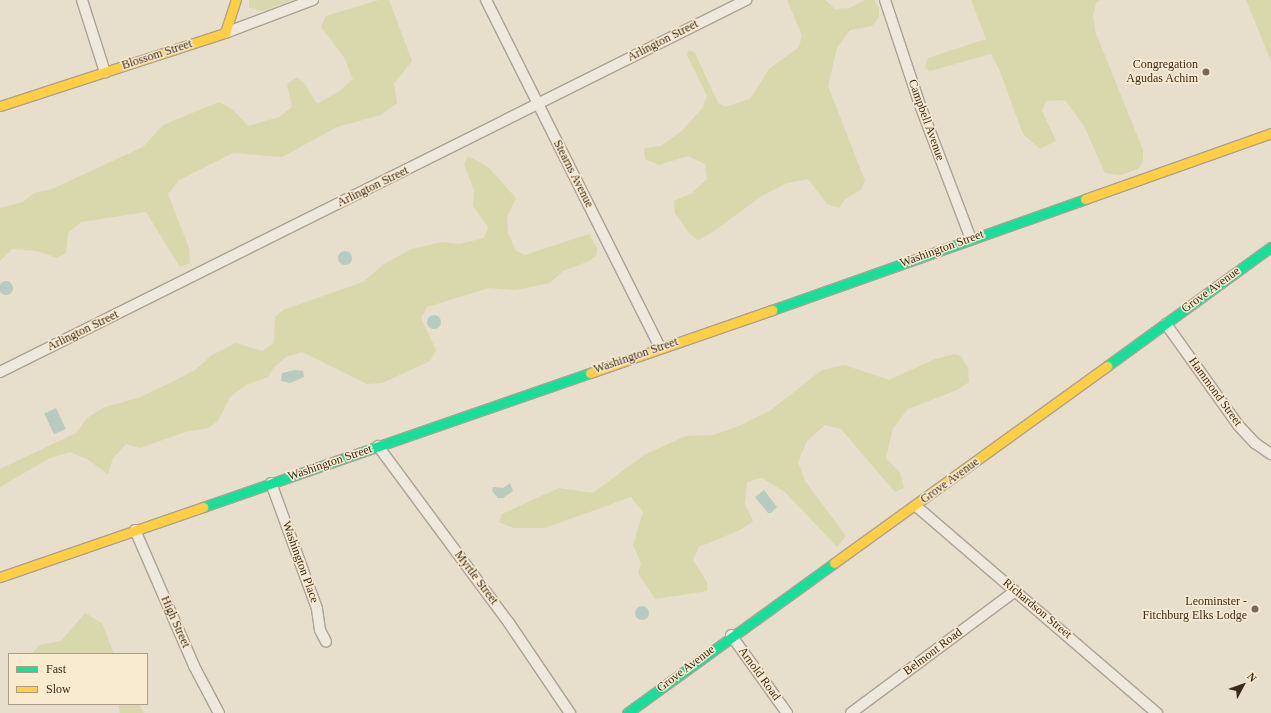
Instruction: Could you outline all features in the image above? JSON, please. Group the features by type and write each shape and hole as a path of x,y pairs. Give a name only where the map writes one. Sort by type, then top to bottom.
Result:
{"street":[{"path":"82,0 105,72"},
{"path":"225,33 236,0"},
{"name":"Blossom Street","path":"0,106 225,33 313,0"},
{"name":"Stearns Avenue","path":"486,0 660,348"},
{"name":"Arlington Street","path":"0,372 538,106 746,0"},
{"name":"Campbell Avenue","path":"885,0 920,105 971,239"},
{"name":"Washington Street","path":"0,577 660,348 1271,133"},
{"name":"Grove Avenue","path":"627,713 731,635 916,506 1271,247"},
{"name":"Hammond Street","path":"1166,324 1238,425 1255,443 1271,454"},
{"name":"Myrtle Street","path":"378,446 509,623 570,713"},
{"name":"Washington Place","path":"271,483 317,609 320,630 326,642"},
{"name":"Richardson Street","path":"916,506 1157,713"},
{"name":"High Street","path":"135,530 194,666 219,713"},
{"name":"Belmont Road","path":"851,713 1015,590"},
{"name":"Arnold Road","path":"731,635 788,713"}],"shaded area":[{"path":"249,0 293,0 262,11 249,8"},
{"path":"379,0 389,0 412,61 394,83 397,103 381,115 337,127 282,157 233,153 179,180 168,194 189,248 190,263 180,267 146,212 81,222 68,233 66,253 57,258 37,251 12,249 0,261 0,208 23,202 34,193 52,189 143,147 163,125 219,102 233,110 248,126 279,117 292,107 287,84 297,77 305,84 317,104 341,90 353,79 344,57 321,27 326,16"},
{"path":"787,0 825,0 835,9 849,8 866,0 874,0 879,8 879,17 872,26 850,30 837,48 828,86 865,181 861,190 845,199 839,208 827,204 808,179 787,183 760,197 713,232 698,240 689,233 675,213 674,201 692,193 707,179 705,164 688,156 659,165 645,159 644,148 661,146 683,130 703,107 707,96 687,55 689,50 695,53 718,103 725,107 750,99 769,69 799,47 802,35"},
{"path":"971,0 1101,0 1096,3 1093,16 1095,31 1143,150 1143,162 1138,169 1120,175 1105,173 1084,126 1065,100 1046,101 1042,111 1056,141 1040,149 1023,134 999,69 991,54 930,71 925,68 928,58 986,39"},
{"path":"1246,0 1271,0 1271,62 1263,41"},
{"path":"468,156 488,167 516,198 507,217 508,233 516,251 525,255 589,234 597,249 596,256 589,261 563,271 550,283 516,290 489,288 427,307 421,318 436,350 430,361 382,383 367,384 302,352 286,357 274,367 268,377 246,385 230,397 218,421 208,428 185,432 140,448 126,444 113,458 108,474 87,459 70,452 50,458 0,487 0,469 76,433 87,418 105,407 138,398 170,383 195,370 212,355 236,343 262,351 274,343 275,317 283,310 363,282 384,264 411,249 443,242 459,244 484,238 488,227 473,206 474,190 464,164"},
{"path":"345,251 350,253 352,258 350,263 345,265 340,263 338,258 340,253"},
{"path":"3,281 9,281 13,285 13,291 9,295 3,295 -1,291 -1,285"},
{"path":"431,315 437,315 441,319 441,325 437,329 431,329 427,325 427,319"},
{"path":"955,354 961,356 968,368 969,382 957,390 908,409 893,428 886,458 900,473 904,488 895,492 841,429 825,425 807,441 798,462 805,481 846,536 837,547 785,492 762,478 747,482 745,504 753,521 742,529 699,547 693,560 707,582 707,591 655,599 638,573 641,563 633,545 643,512 631,497 545,528 514,528 499,522 502,514 559,488 593,493 644,455 686,436 713,435 739,426 771,410 822,370 844,365 889,380 935,359"},
{"path":"295,370 303,371 304,377 290,383 281,381 282,373"},
{"path":"56,408 66,429 54,434 44,413"},
{"path":"510,483 513,491 503,498 498,498 492,491 493,487 503,488"},
{"path":"764,490 777,507 771,513 768,513 755,497"},
{"path":"639,606 645,606 649,610 649,616 645,620 639,620 635,616 635,610"},
{"path":"85,613 102,623 114,653 32,653 40,645 61,641"},
{"path":"118,705 140,705 144,713 120,713"}],"traffic: fast":[{"path":"772,310 1085,199"},
{"path":"1107,366 1271,247"},
{"path":"203,507 590,373"},
{"path":"627,713 834,563"}],"traffic: slow":[{"path":"0,106 225,33 236,0"},
{"path":"1085,199 1271,133"},
{"path":"590,373 772,310"},
{"path":"834,563 1107,366"},
{"path":"0,577 203,507"}],"place":[{"name":"Congregation Agudas Achim","path":"1206,72"},
{"name":"Leominster - Fitchburg Elks Lodge","path":"1255,609"}]}
